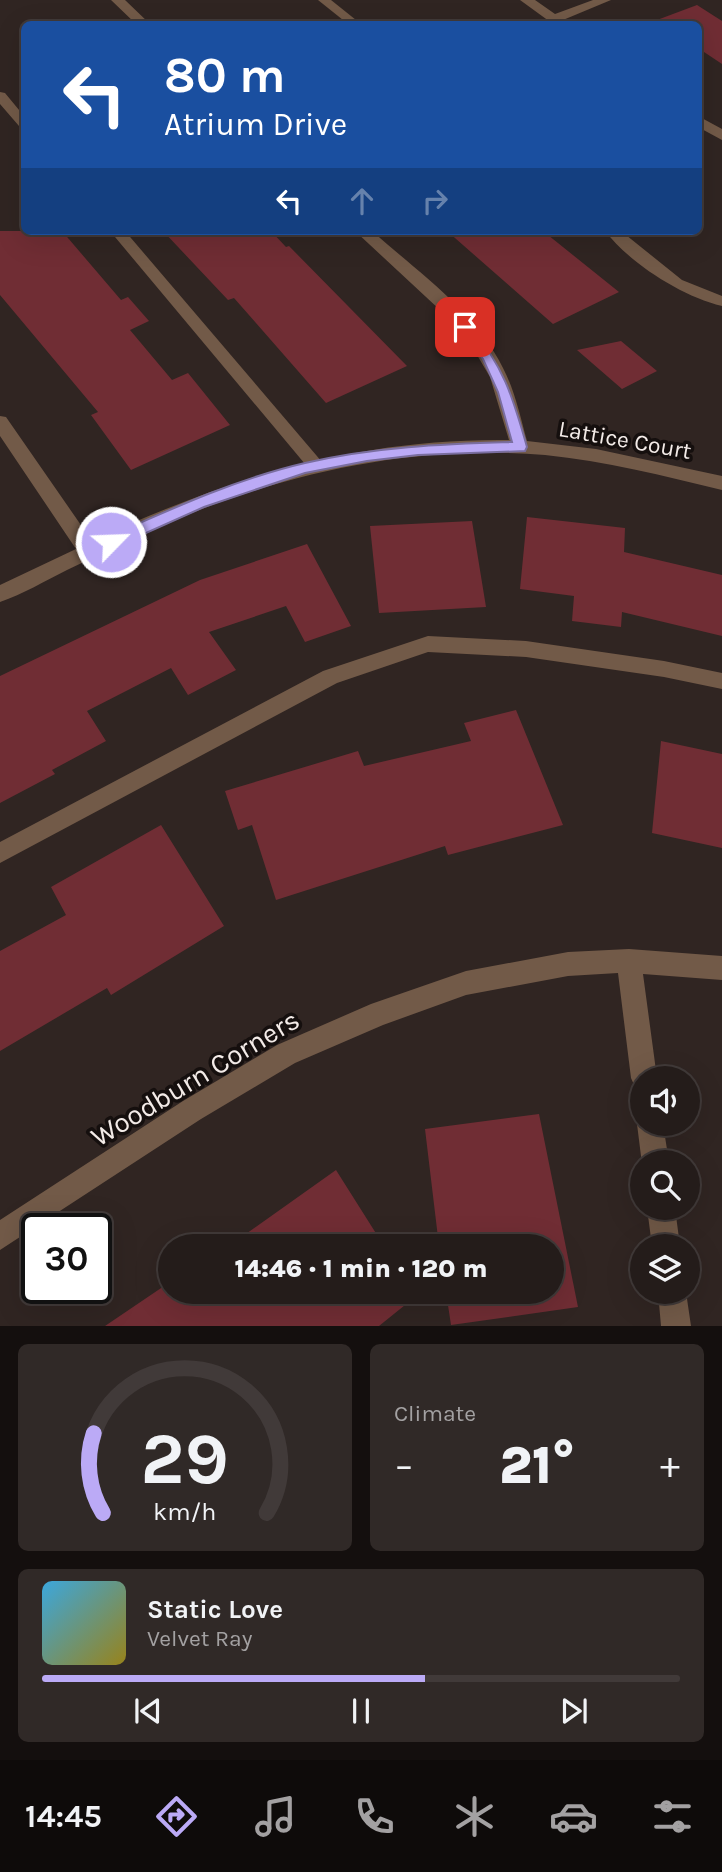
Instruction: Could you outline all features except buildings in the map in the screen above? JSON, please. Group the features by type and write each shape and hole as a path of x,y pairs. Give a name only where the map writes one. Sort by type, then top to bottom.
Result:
{"street":[{"path":"117,0 140,21"},
{"path":"526,0 556,21"},
{"path":"559,21 605,0"},
{"path":"702,123 722,136"},
{"path":"367,235 465,327 489,358 504,392 520,447"},
{"path":"0,422 89,552"},
{"name":"Lattice Court","path":"0,594 199,503 256,483 316,466 418,450 520,447 578,454 722,483"},
{"path":"629,961 642,1066"},
{"name":"Woodburn Corners","path":"0,1236 192,1110 286,1054 380,1013 466,983 568,964 629,961 722,968"},
{"path":"673,1304 676,1326"}],"lane":[{"path":"324,0 351,21"},
{"path":"0,96 21,120"},
{"path":"120,235 316,466"},
{"path":"617,235 681,285 703,298 722,301"},
{"path":"0,853 330,677 428,644 526,649 664,669 722,681"}],"route":[{"path":"111,542 199,503 304,468 418,450 520,447 504,392 489,358 465,327"}]}
